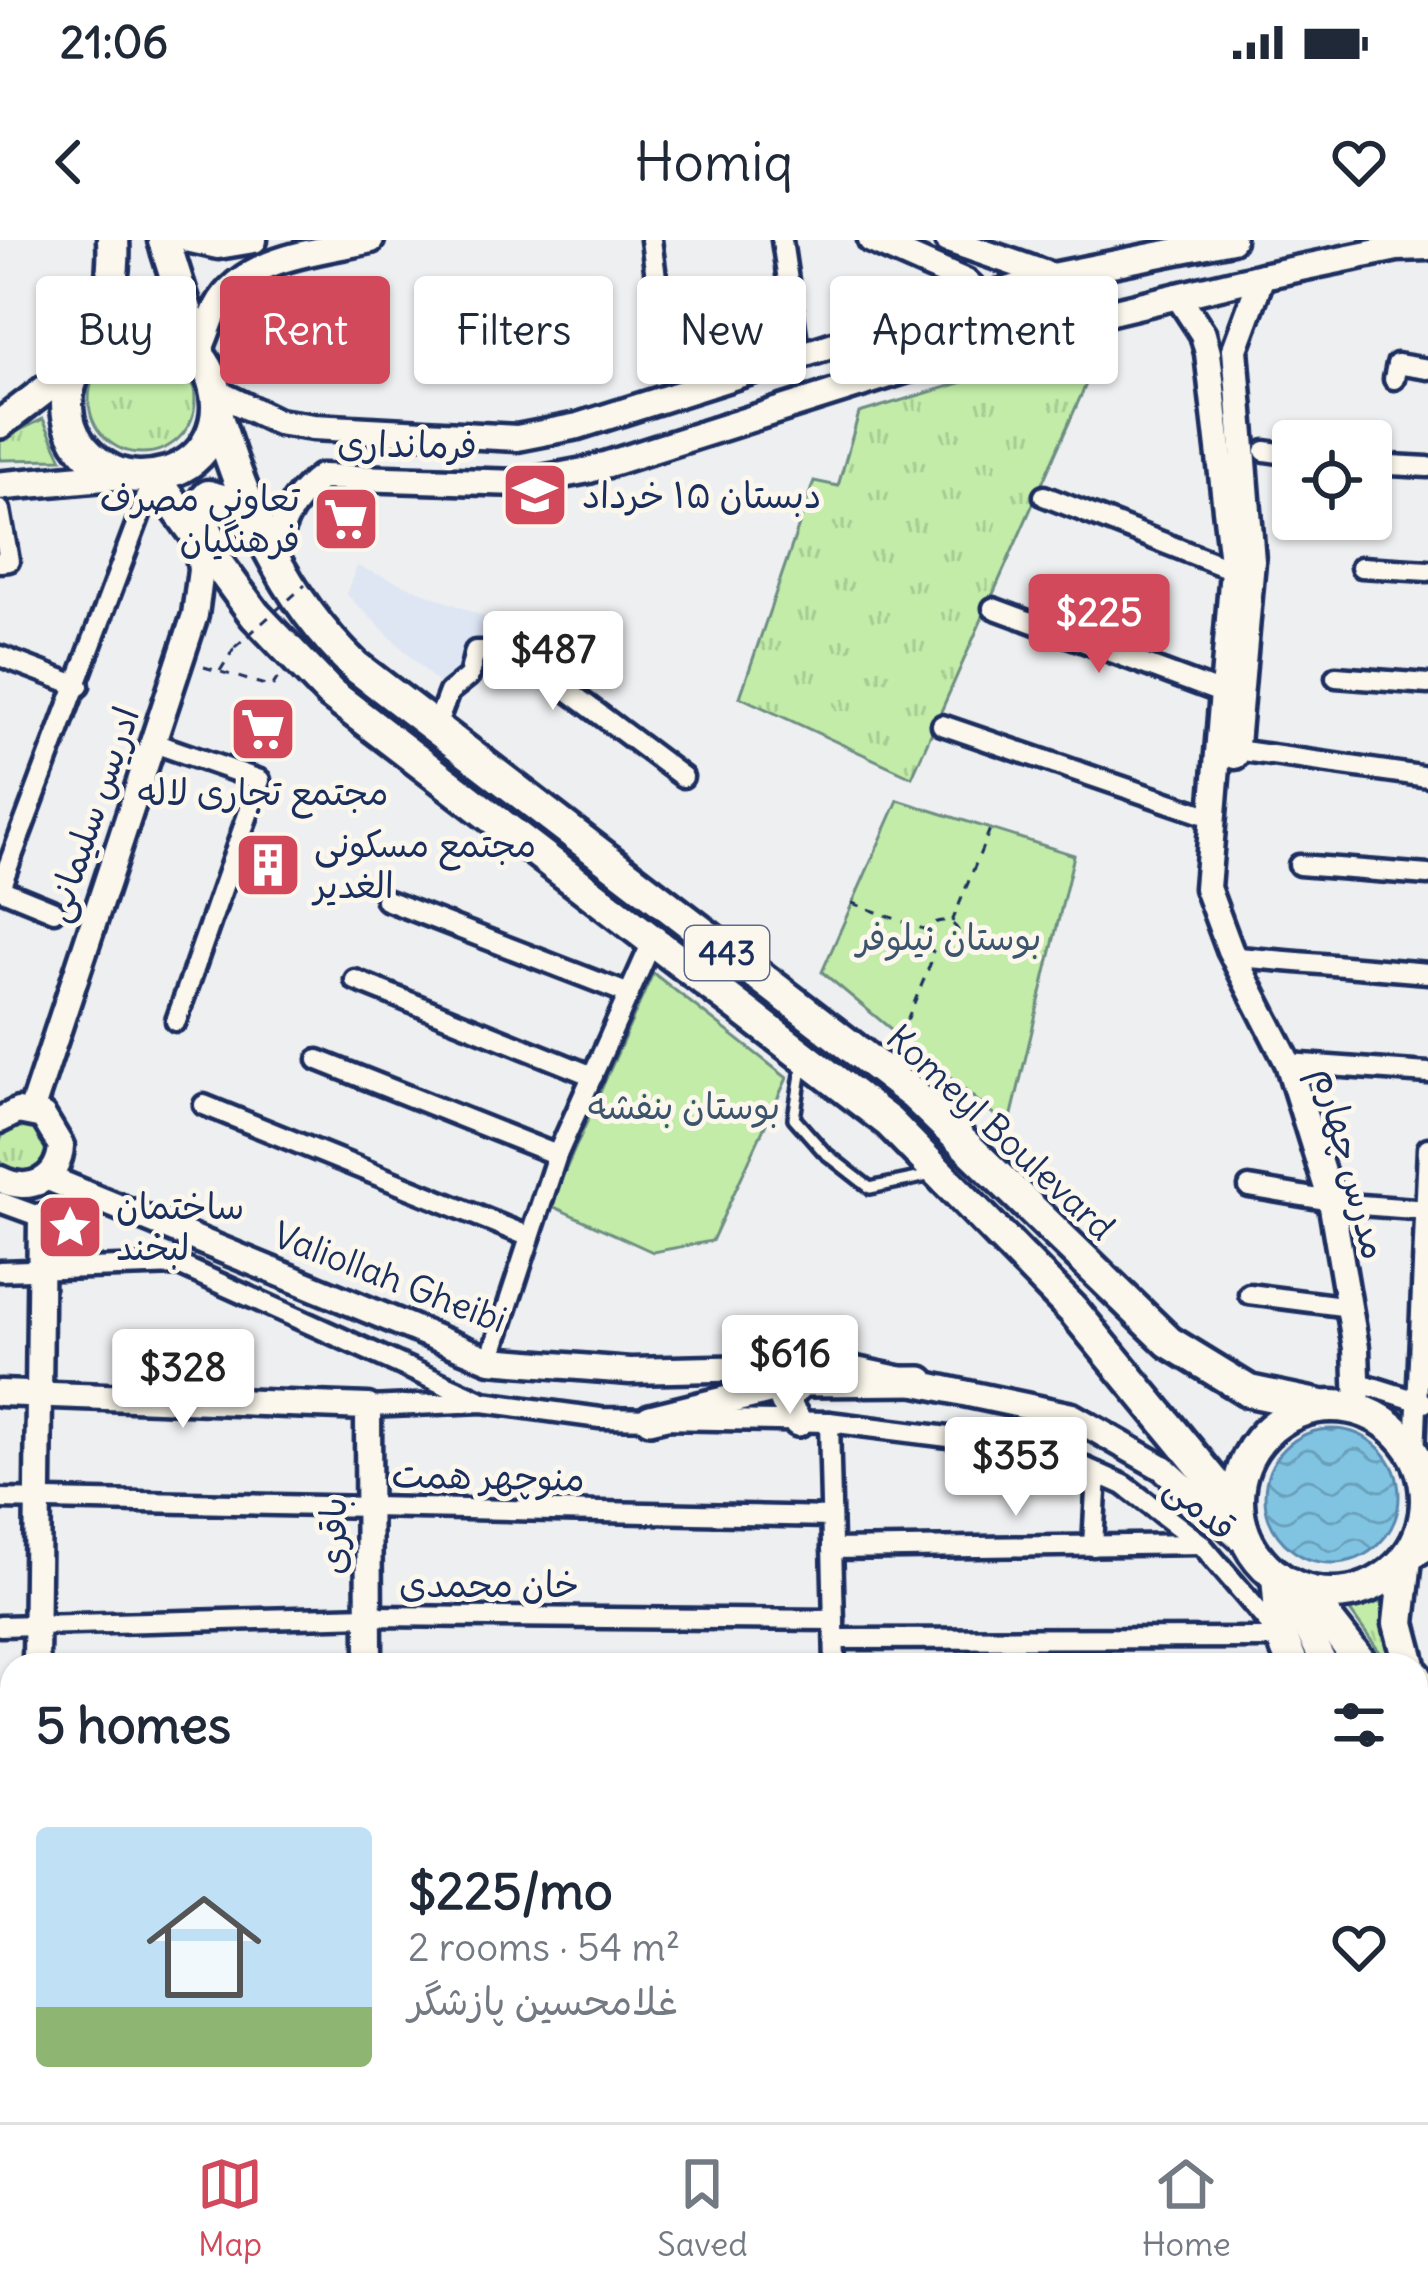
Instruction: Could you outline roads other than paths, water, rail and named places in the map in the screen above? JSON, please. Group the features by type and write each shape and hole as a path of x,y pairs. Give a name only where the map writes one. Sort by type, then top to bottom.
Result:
{"main road":[{"path":"111,276 113,240"},
{"path":"0,486 120,475 154,477 195,457 218,405 164,240"},
{"path":"196,349 200,351"},
{"path":"0,424 54,384"},
{"path":"70,384 68,419 78,443 96,463 120,475"},
{"name":"Komeyl Boulevard","path":"218,405 258,534 322,634 434,729 913,1094 1169,1342 1249,1391 1321,1406"},
{"name":"Komeyl Boulevard","path":"154,477 291,658 890,1122 1073,1310 1238,1511"},
{"path":"237,588 205,526 200,502 218,496 258,534"},
{"path":"650,1419 801,1382 921,1381"},
{"path":"798,1422 788,1414 784,1401 801,1382"},
{"path":"1352,1653 1249,1546 1238,1511 1239,1482 1250,1454 1268,1430 1293,1414 1358,1395 1400,1434 1421,1462 1425,1480 1426,1508 1400,1623 1407,1653"},
{"path":"1288,1583 1361,1590 1417,1553"},
{"path":"1287,1652 1288,1583"}],"street":[{"path":"191,240 218,246 254,240"},
{"path":"200,351 218,306 239,282 266,265 370,240"},
{"path":"651,240 656,276"},
{"path":"782,240 787,276"},
{"path":"871,240 953,276"},
{"path":"948,240 1052,276"},
{"name":"فرمانداری","path":"1052,276 1232,240"},
{"name":"فرمانداری","path":"1118,310 1397,244 1428,248"},
{"name":"مدرس چهارم","path":"1234,953 1223,868 1252,561 1234,349 1262,276"},
{"name":"مدرس چهارم","path":"1178,296 1203,334 1208,353 1233,570 1207,888 1288,1064 1339,1202 1358,1395"},
{"name":"فرمانداری","path":"218,405 313,427 517,438 578,426 830,346"},
{"path":"1394,379 1397,364 1428,369"},
{"name":"فرمانداری","path":"276,566 275,536 304,490 321,477 520,483 589,470 861,384"},
{"path":"578,426 589,470"},
{"path":"1265,451 1272,452"},
{"path":"1392,465 1428,467"},
{"path":"55,910 0,889 154,477"},
{"path":"1044,496 1233,570"},
{"path":"0,510 10,561"},
{"name":"ادریس سلیمانی","path":"31,1112 67,990 181,661 201,570 196,538"},
{"path":"1361,567 1428,572"},
{"path":"993,608 1224,694"},
{"path":"434,729 449,692 469,676 475,651 515,651 683,778"},
{"path":"0,656 79,686"},
{"path":"1336,677 1428,684"},
{"path":"942,725 1214,818"},
{"path":"154,743 260,781 176,1022"},
{"path":"1236,751 1428,777"},
{"path":"1299,865 1428,875"},
{"path":"386,900 629,994"},
{"path":"490,1360 557,1155 652,942"},
{"path":"1234,953 1428,973"},
{"path":"355,980 593,1076"},
{"path":"318,1060 557,1155"},
{"path":"1288,1064 1428,1073"},
{"path":"204,1105 530,1238"},
{"path":"0,1120 31,1112 58,1134 60,1158 48,1178 24,1187 0,1179"},
{"path":"1421,1462 1428,1148"},
{"name":"Valiollah Gheibi","path":"48,1178 490,1360 630,1371 837,1366 1072,1416 1163,1468 1249,1546"},
{"path":"1249,1186 1339,1202 1427,1210"},
{"path":"0,1202 41,1217 36,1653"},
{"path":"0,1270 179,1265 286,1308 483,1402"},
{"path":"1250,1294 1350,1307"},
{"path":"0,1393 368,1407 483,1402"},
{"path":"1358,1395 1423,1402"},
{"name":"قدمی","path":"483,1402 650,1419 829,1423 1045,1449 1124,1485 1201,1544 1287,1652"},
{"name":"باقری","path":"368,1407 369,1653"},
{"path":"829,1423 835,1653"},
{"path":"1093,1546 1097,1473"},
{"name":"منوچهر همت","path":"0,1499 831,1517"},
{"path":"832,1549 1201,1544"},
{"path":"1288,1583 1319,1653"},
{"name":"خان محمدی","path":"0,1626 369,1616 834,1630 1287,1652"}],"lane":[{"path":"804,1057 794,1118 824,1152 871,1188 942,1173"}],"water":[{"path":"1332,1429 1358,1434 1380,1448 1394,1470 1399,1496 1394,1522 1380,1544 1358,1558 1332,1563 1306,1558 1284,1544 1270,1522 1265,1496 1270,1470 1284,1448 1306,1434"}],"place":[{"name":"دبستان ۱۵ خرداد","path":"535,495"},
{"name":"تعاونی مصرف فرهنگیان","path":"346,519"},
{"name":"مجتمع تجاری لاله","path":"263,729"},
{"name":"مجتمع مسکونی الغدیر","path":"268,865"},
{"name":"ساختمان لبخند","path":"70,1227"}],"park label":[{"name":"بوستان نیلوفر","path":"949,937"},
{"name":"بوستان بنفشه","path":"684,1106"}]}
